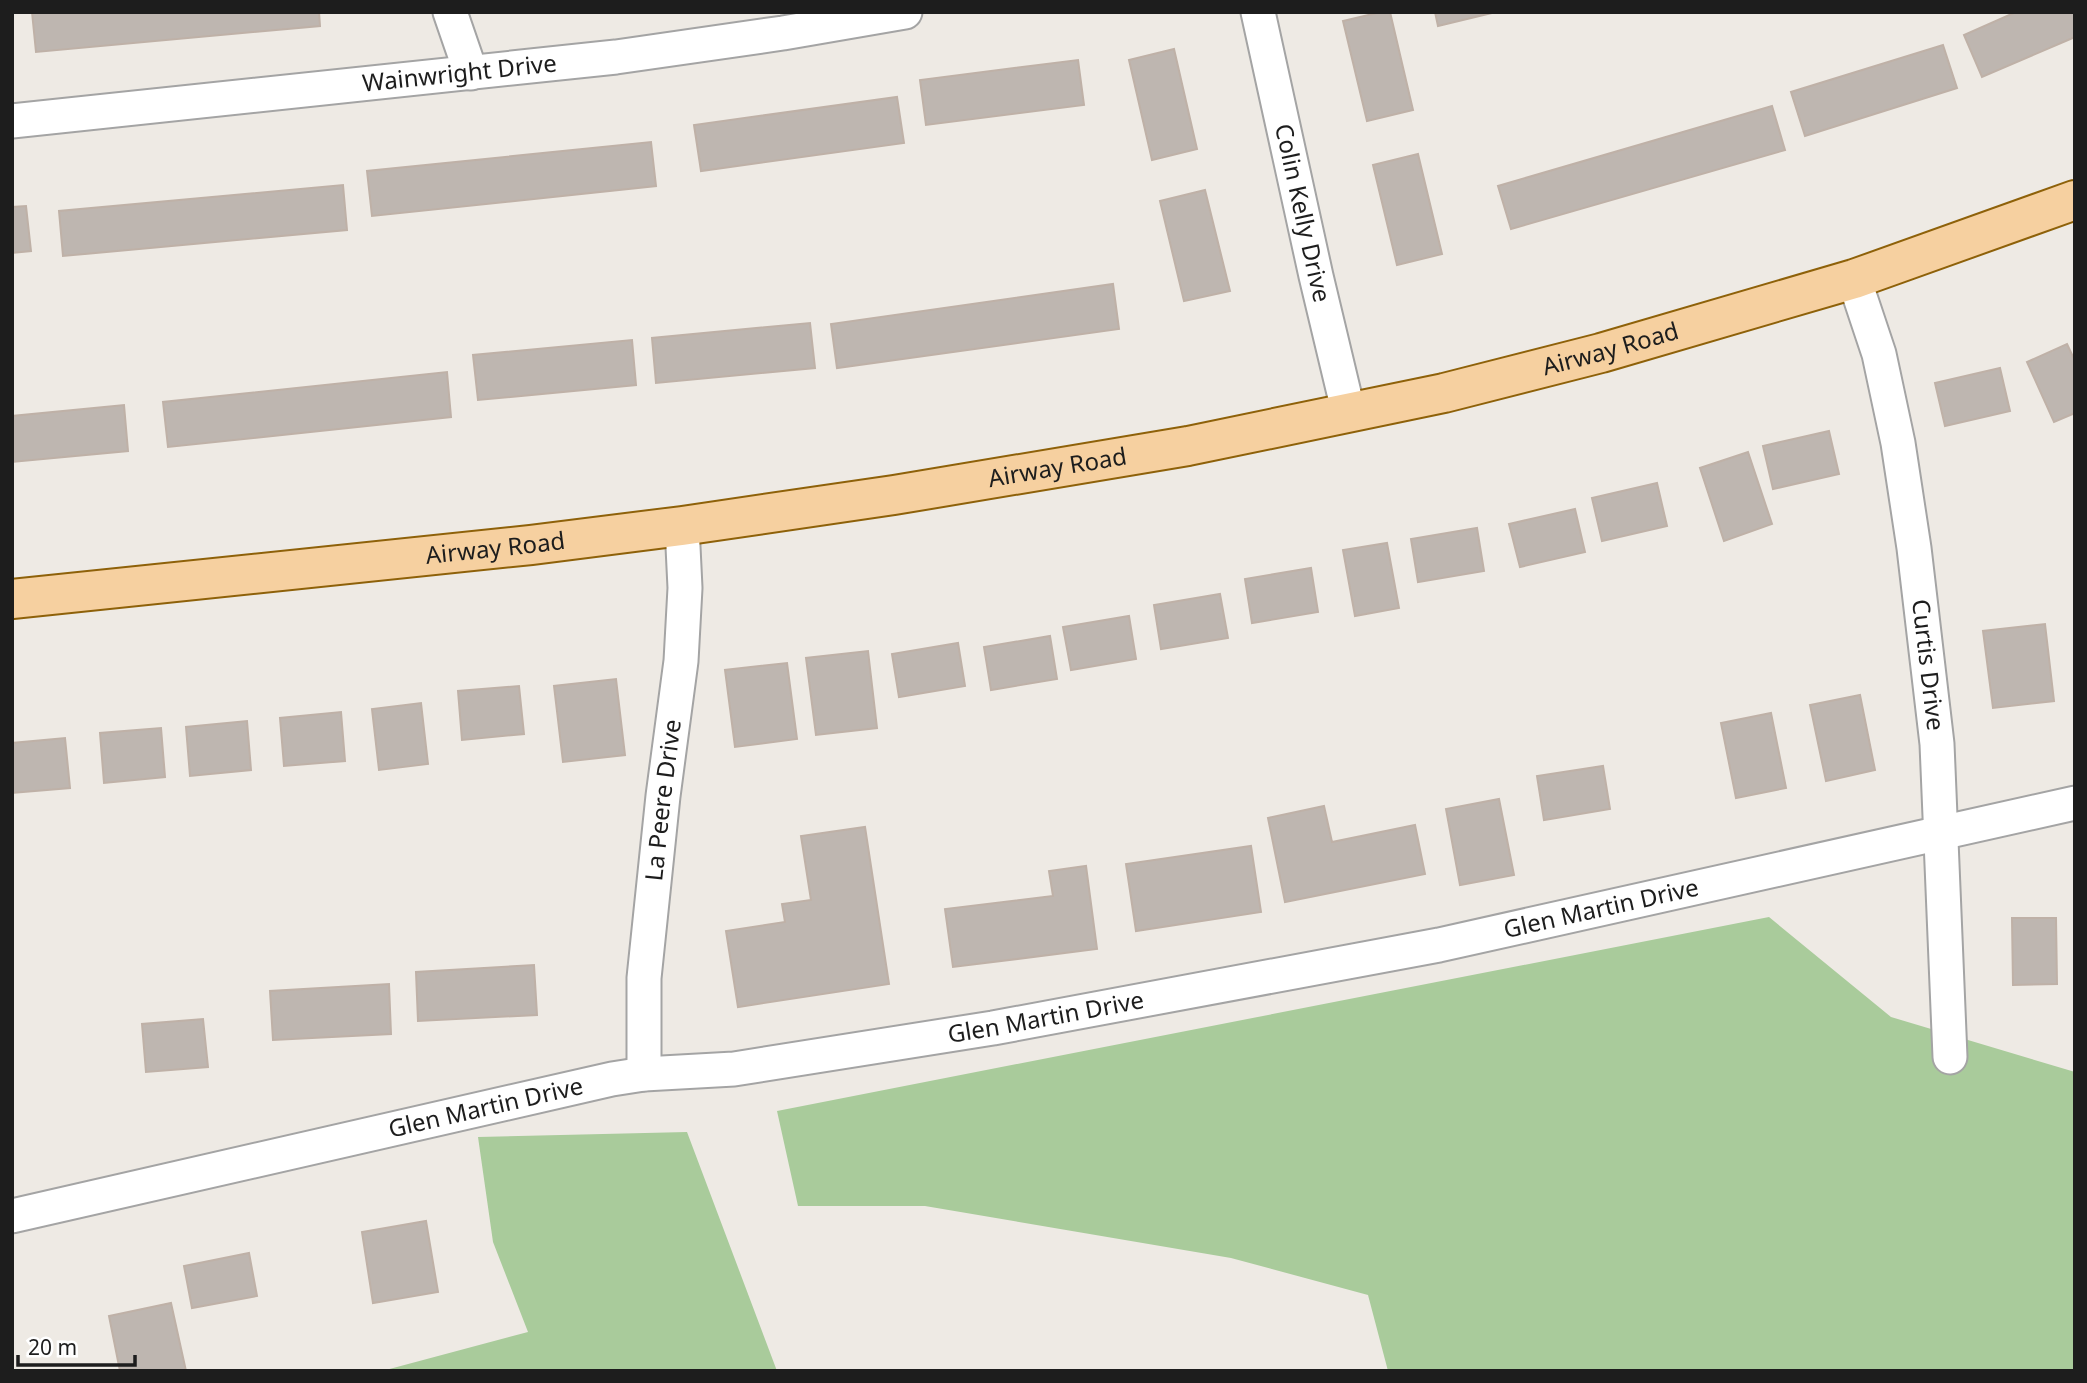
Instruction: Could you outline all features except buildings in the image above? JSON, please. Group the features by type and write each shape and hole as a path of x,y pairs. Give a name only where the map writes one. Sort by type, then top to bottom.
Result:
{"main road":[{"name":"Airway Road","path":"12,599 531,545 682,526 1175,449 1444,393 1601,353 1854,279 2075,201"}],"street":[{"path":"450,12 471,73"},
{"name":"Wainwright Drive","path":"12,121 616,57 905,12"},
{"name":"Colin Kelly Drive","path":"1258,12 1349,414"},
{"name":"Curtis Drive","path":"1854,279 1879,354 1898,443 1914,548 1937,744 1951,1057"},
{"name":"La Peere Drive","path":"644,1074 644,978 663,796 681,661 685,587 682,526"},
{"name":"Glen Martin Drive","path":"12,1216 612,1079 644,1074 734,1069 993,1028 1439,945 2075,803"}],"green space":[{"path":"1769,917 1891,1017 2075,1072 2075,1371 1388,1371 1368,1295 1231,1258 925,1206 798,1206 777,1111"},
{"path":"687,1132 777,1371 382,1371 528,1332 493,1242 478,1137"}]}
